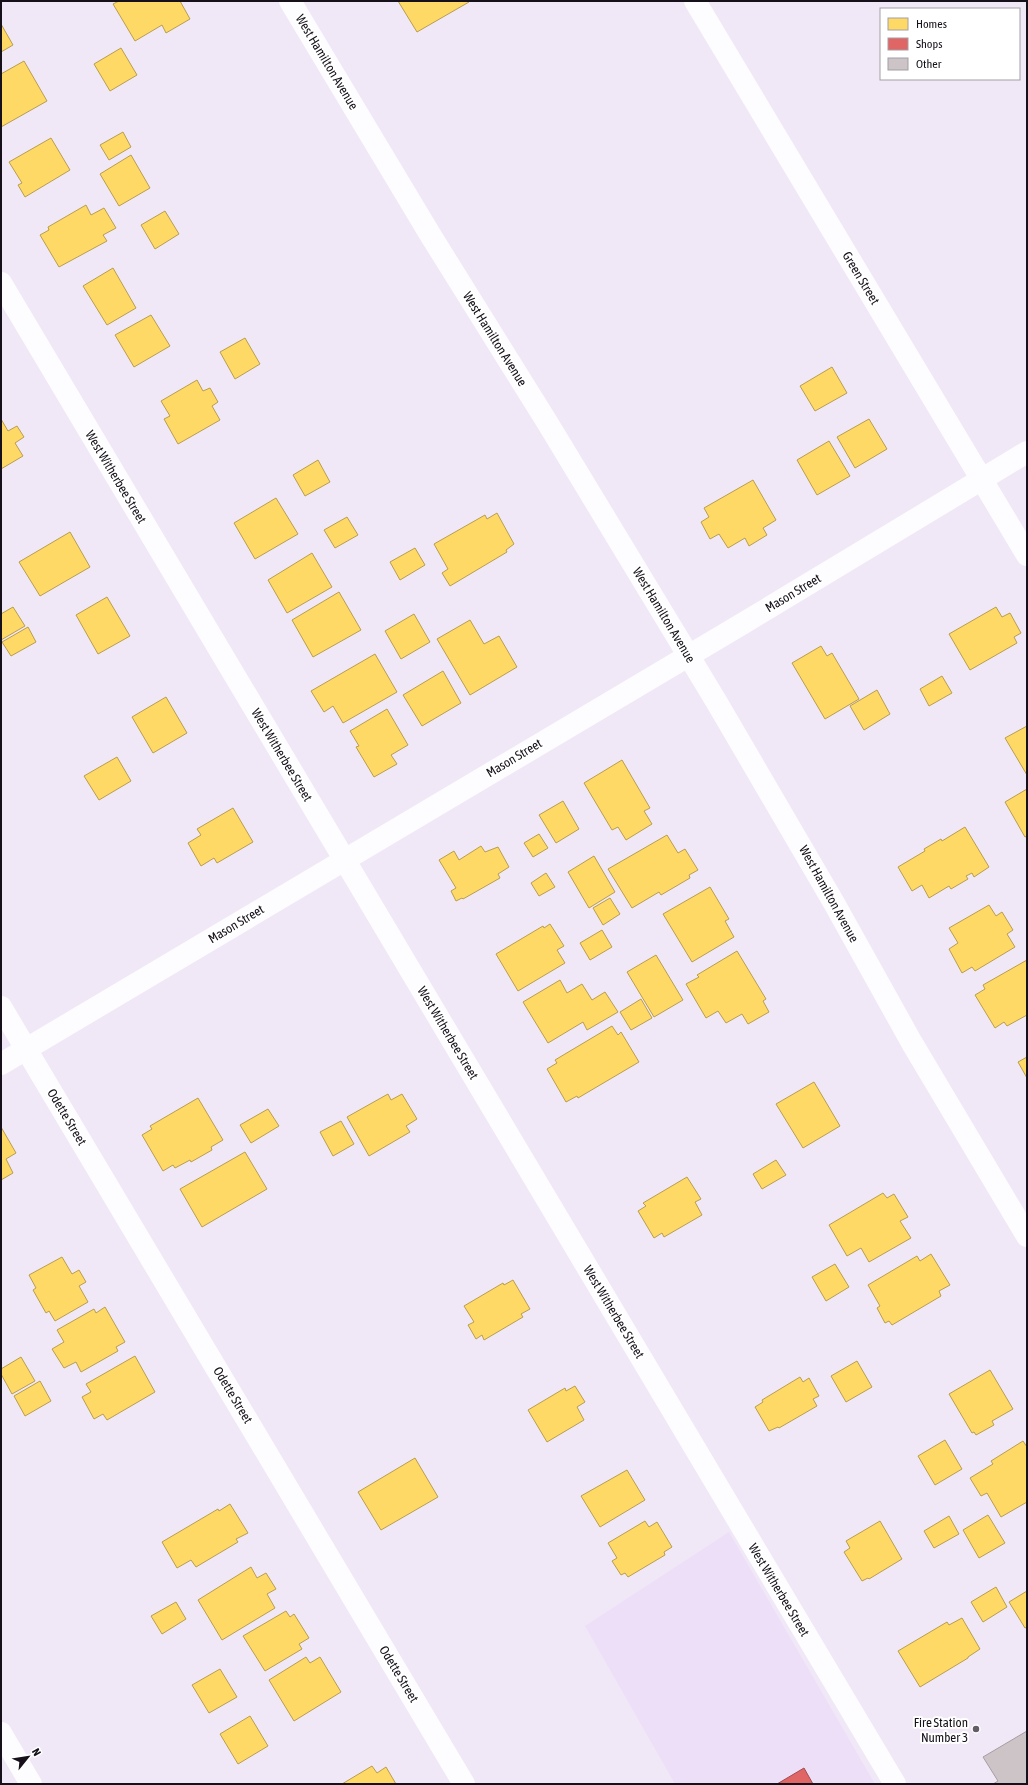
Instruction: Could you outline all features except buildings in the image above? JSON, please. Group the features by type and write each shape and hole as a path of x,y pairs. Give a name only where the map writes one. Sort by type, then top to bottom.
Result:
{"street":[{"name":"West Hamilton Avenue","path":"290,1 435,243 547,422 688,655 834,902 912,1043 1027,1236"},
{"name":"Green Street","path":"695,1 1027,555"},
{"name":"West Witherbee Street","path":"1,283 895,1784"},
{"name":"Mason Street","path":"1,1064 1027,452"},
{"name":"Odette Street","path":"1,1007 464,1784"},
{"path":"1,1733 31,1784"}],"shaded area":[{"path":"729,1532 875,1784 675,1784 585,1626"}],"place":[{"name":"Fire Station Number 3","path":"976,1729"}]}
